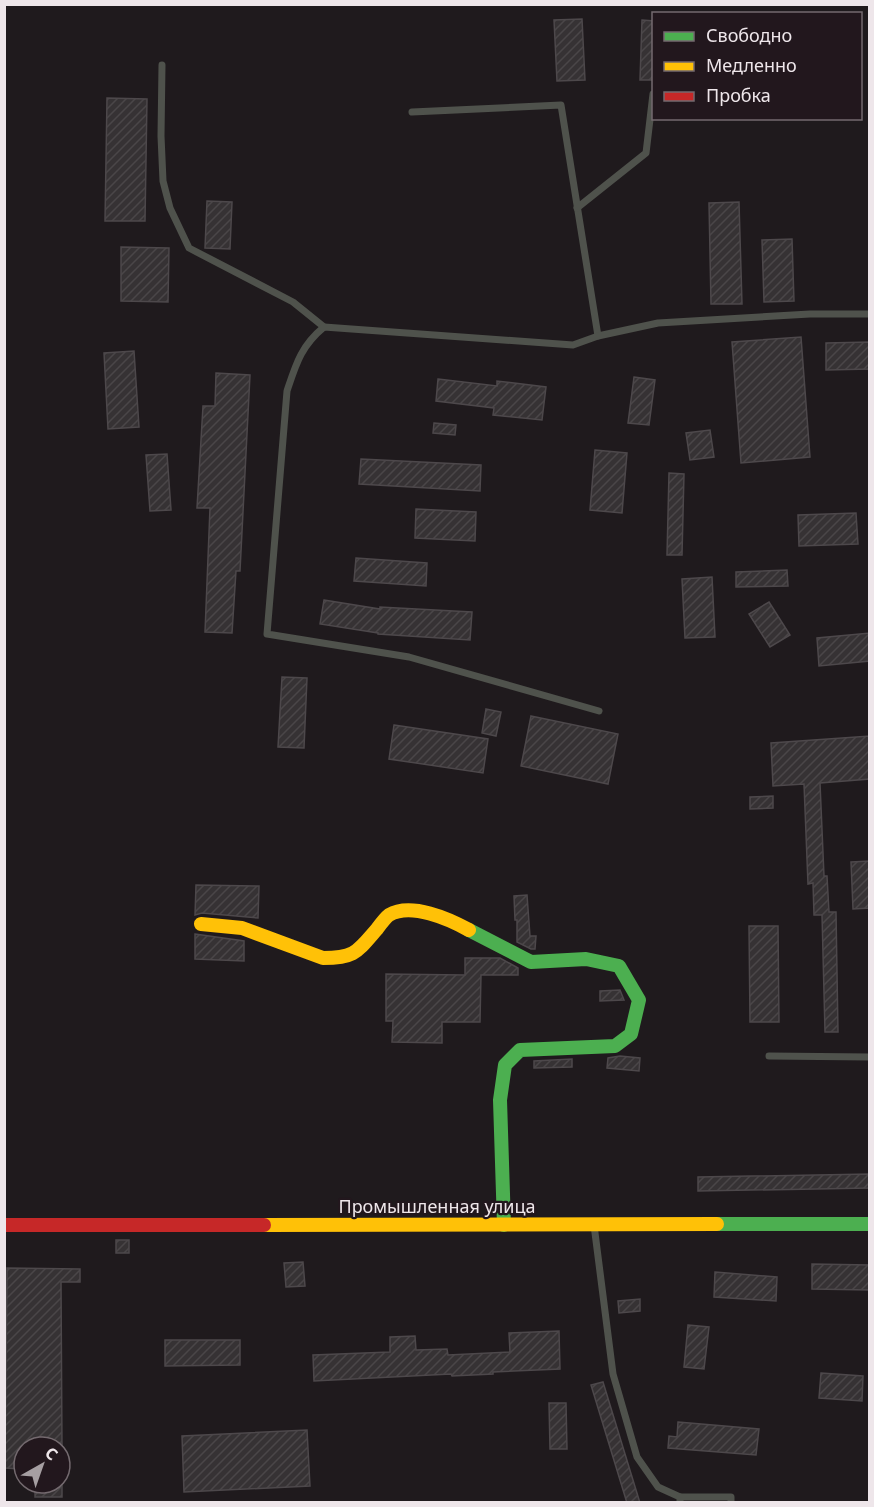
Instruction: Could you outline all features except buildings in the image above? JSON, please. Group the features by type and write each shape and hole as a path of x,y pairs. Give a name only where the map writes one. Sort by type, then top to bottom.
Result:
{"street":[{"path":"201,924 242,928 323,958 335,958 356,953 389,915 412,910 447,918 531,962 586,959 620,966 639,1000 631,1034 615,1047 520,1050 505,1065 500,1100 504,1225"},
{"name":"Промышленная улица","path":"4,1225 870,1224"}],"lane":[{"path":"162,65 163,180 170,208 189,248 293,303 324,327 573,345 598,336 658,322 810,314 870,315"},
{"path":"577,208 646,153 652,102"},
{"path":"412,112 561,105 598,336"},
{"path":"324,327 308,342 299,355 287,391 267,634 409,657 599,711"},
{"path":"769,1056 870,1057"},
{"path":"594,1225 614,1374 637,1457 658,1487 680,1500 731,1497 730,1503"}],"traffic: fast":[{"path":"469,930 531,962 586,959 619,966 639,1000 631,1034 615,1046 520,1050 505,1065 500,1100 504,1225"},
{"path":"717,1224 870,1224"}],"traffic: slow":[{"path":"201,924 242,928 323,958 342,957 354,952 365,943 387,916 398,911 419,911 451,921 469,930"},
{"path":"264,1225 717,1224"}],"traffic: jam":[{"path":"4,1225 264,1225"}]}
